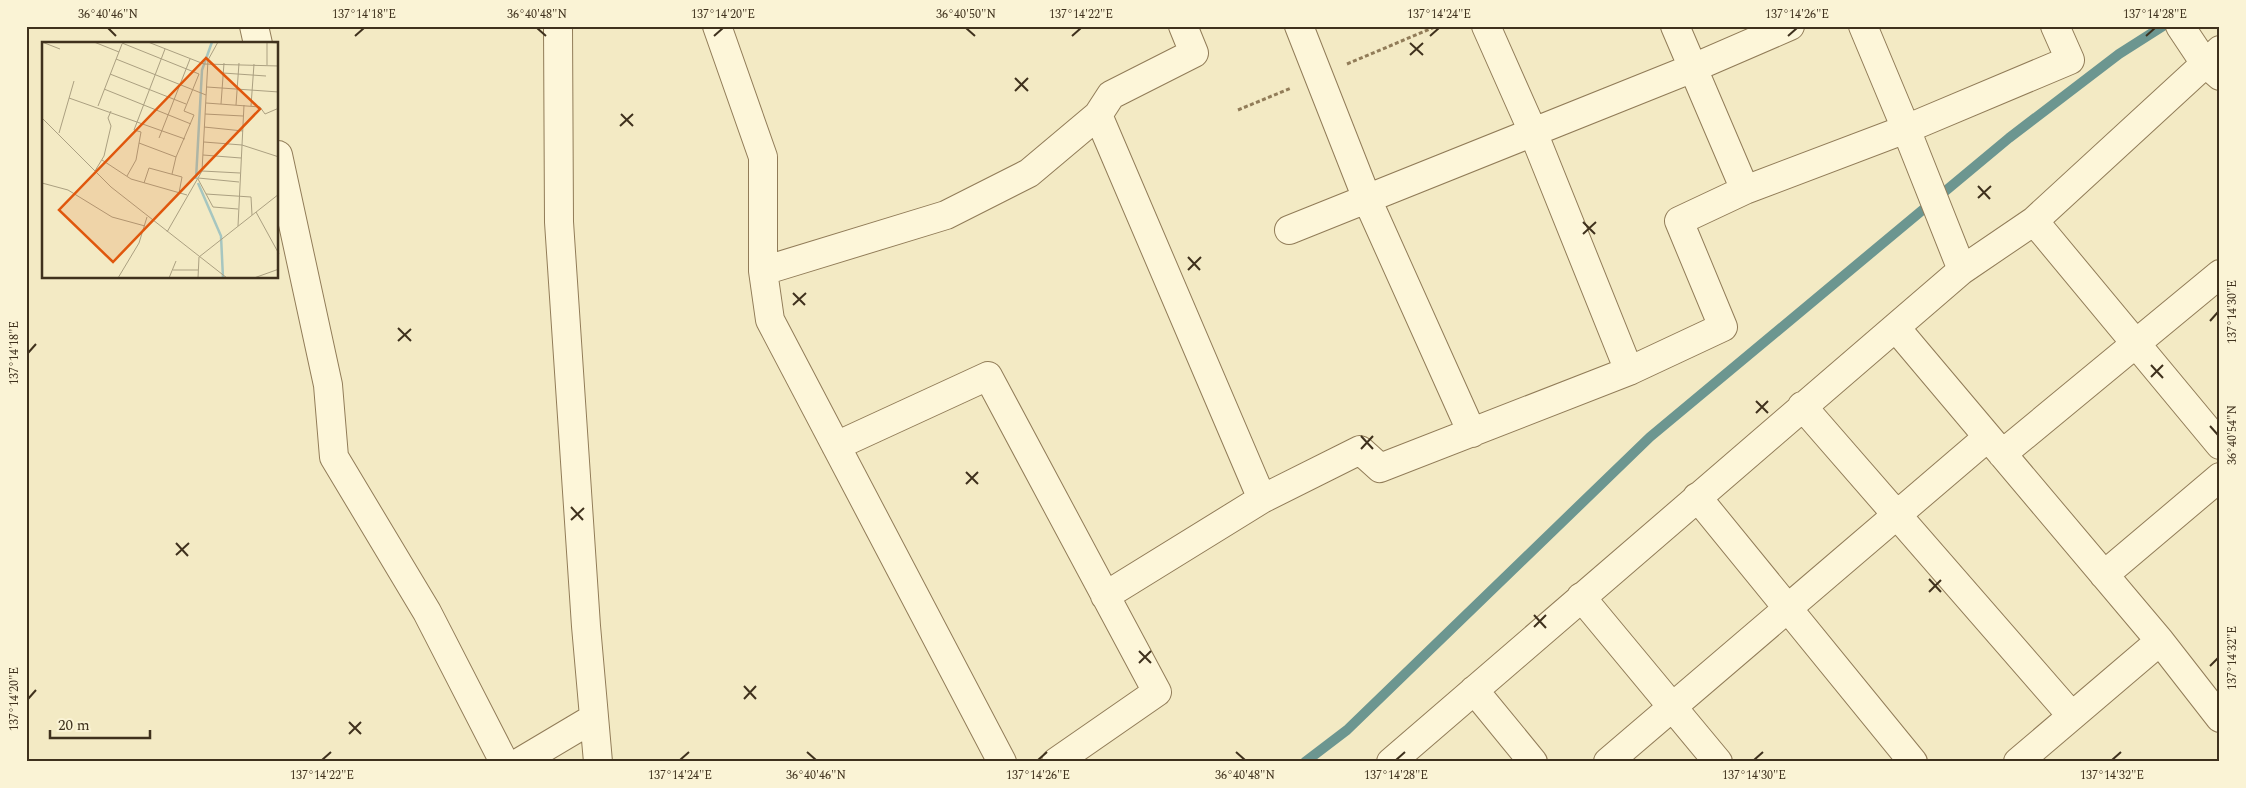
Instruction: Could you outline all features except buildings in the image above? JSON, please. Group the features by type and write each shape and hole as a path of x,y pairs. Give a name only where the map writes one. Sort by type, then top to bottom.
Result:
{"street":[{"path":"254,26 258,42"},
{"path":"558,26 559,222 598,762"},
{"path":"717,26 763,157 763,271 770,320 1002,762"},
{"path":"763,271 946,215 1029,173 1098,115 1111,95 1194,53 1183,26"},
{"path":"1298,26 1367,200 1472,433"},
{"path":"1486,26 1532,132 1629,370"},
{"path":"1675,26 1745,190"},
{"path":"1289,230 1693,68 1790,26"},
{"path":"1862,26 1906,129 1962,270"},
{"path":"1105,596 1262,499 1360,450 1380,468 1629,370 1723,327 1679,221 1745,190 1906,129 2070,60 2055,26"},
{"path":"1391,762 1962,270 2034,221 2215,63 2180,26"},
{"path":"1098,115 1262,499"},
{"path":"279,160 328,385 334,457 427,612 504,762"},
{"path":"2034,221 2220,445"},
{"path":"1608,762 1897,515 2136,344 2220,274"},
{"path":"1896,328 2160,641 2211,688 2220,718"},
{"path":"836,446 988,376 1156,692 1056,762"},
{"path":"1802,406 2072,716"},
{"path":"2104,575 2220,477"},
{"path":"1697,497 1913,762"},
{"path":"1581,598 1718,762"},
{"path":"2018,762 2160,641"},
{"path":"1474,690 1533,762"},
{"path":"520,762 594,718"}],"waterway":[{"path":"1305,762 1347,730 1650,437 2009,138 2119,54 2163,26"}]}
